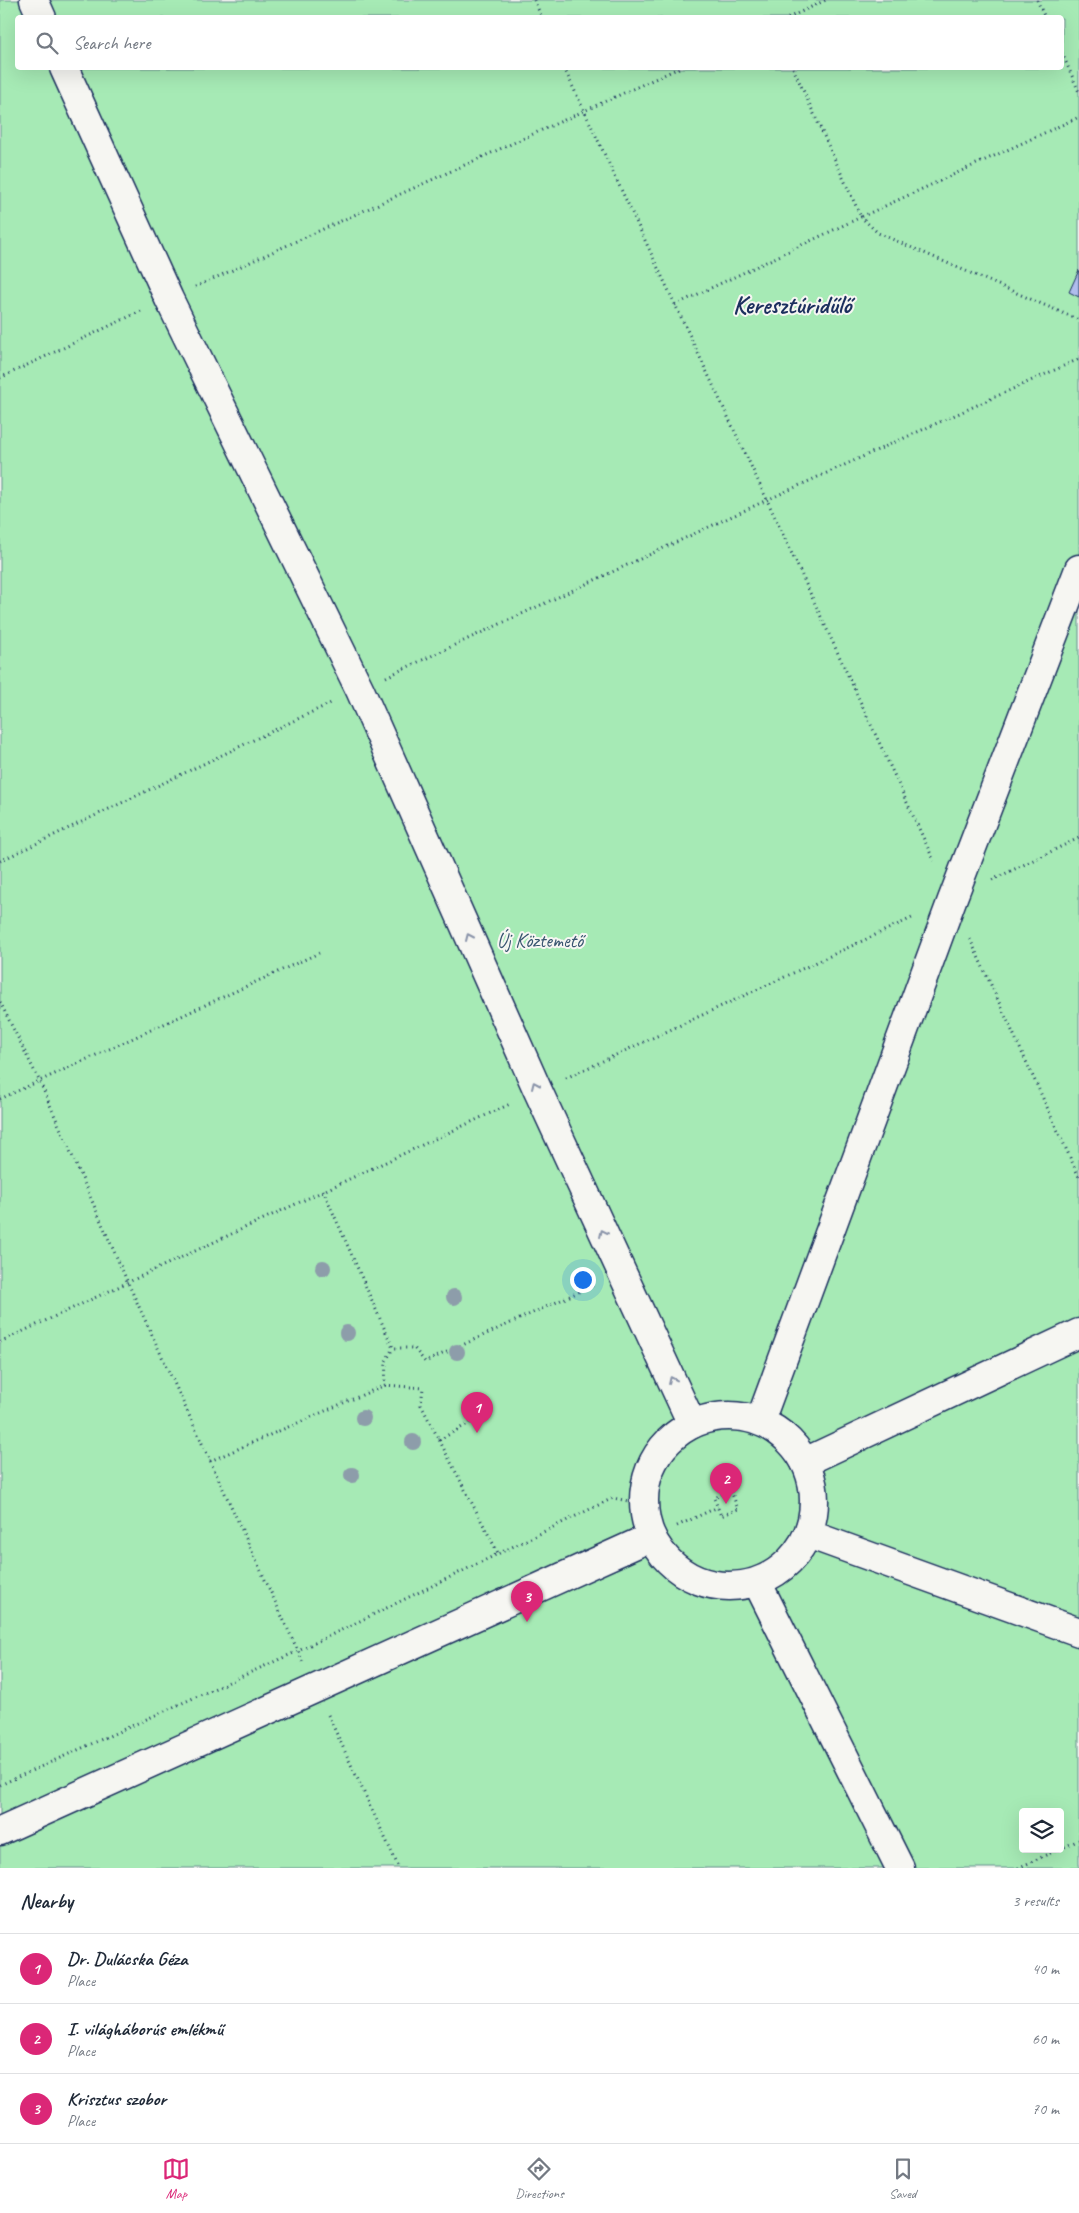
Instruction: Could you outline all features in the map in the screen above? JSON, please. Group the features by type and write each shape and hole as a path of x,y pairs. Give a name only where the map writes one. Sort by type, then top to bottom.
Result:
{"lane":[{"path":"34,0 41,15"},
{"path":"65,70 168,299 360,690 538,1091 692,1424"},
{"path":"760,1421 952,900 1079,569"},
{"path":"805,1462 1079,1334"},
{"path":"725,1416 760,1421 787,1438 805,1462 815,1498 808,1534 787,1565 757,1582 726,1587 698,1581 672,1566 651,1538 643,1504 649,1471 664,1445 692,1424 725,1416"},
{"path":"808,1534 1079,1632"},
{"path":"0,1831 651,1538"},
{"path":"757,1582 900,1868"}],"path":[{"path":"534,0 541,15"},
{"path":"794,15 826,0"},
{"path":"1037,0 1044,15"},
{"path":"1064,58 1079,92"},
{"path":"565,70 767,500 1079,1177"},
{"path":"0,378 168,299 675,70"},
{"path":"794,70 861,217 878,233 1079,320"},
{"path":"675,305 1079,117"},
{"path":"0,862 360,690 767,500 1079,359"},
{"path":"0,1099 319,953"},
{"path":"0,1002 39,1080 128,1283 399,1868"},
{"path":"323,1190 393,1348"},
{"path":"393,1348 414,1348 425,1362 622,1273"},
{"path":"385,1385 386,1361 393,1348"},
{"path":"210,1461 385,1385 422,1388 421,1406 498,1555"},
{"path":"438,1440 475,1420"},
{"path":"731,1491 738,1509 721,1516 718,1507 714,1498 731,1491"},
{"path":"0,1785 298,1651 613,1498 643,1504"},
{"path":"687,1522 718,1507"},
{"path":"1064,1847 1079,1840"},
{"path":"1018,1868 1051,1853"}],"green space":[{"name":"Új Köztemető","path":"0,0 1079,0 1079,1868 0,1868"}],"building":[{"path":"1079,270 1079,297 1069,292"}],"place":[{"name":"Dr. Dulácska Géza","path":"477,1433"},
{"name":"I. világháborús emlékmű","path":"726,1504"},
{"name":"Krisztus szobor","path":"527,1622"}],"district":[{"name":"Keresztúridűlő","path":"792,305"}]}
